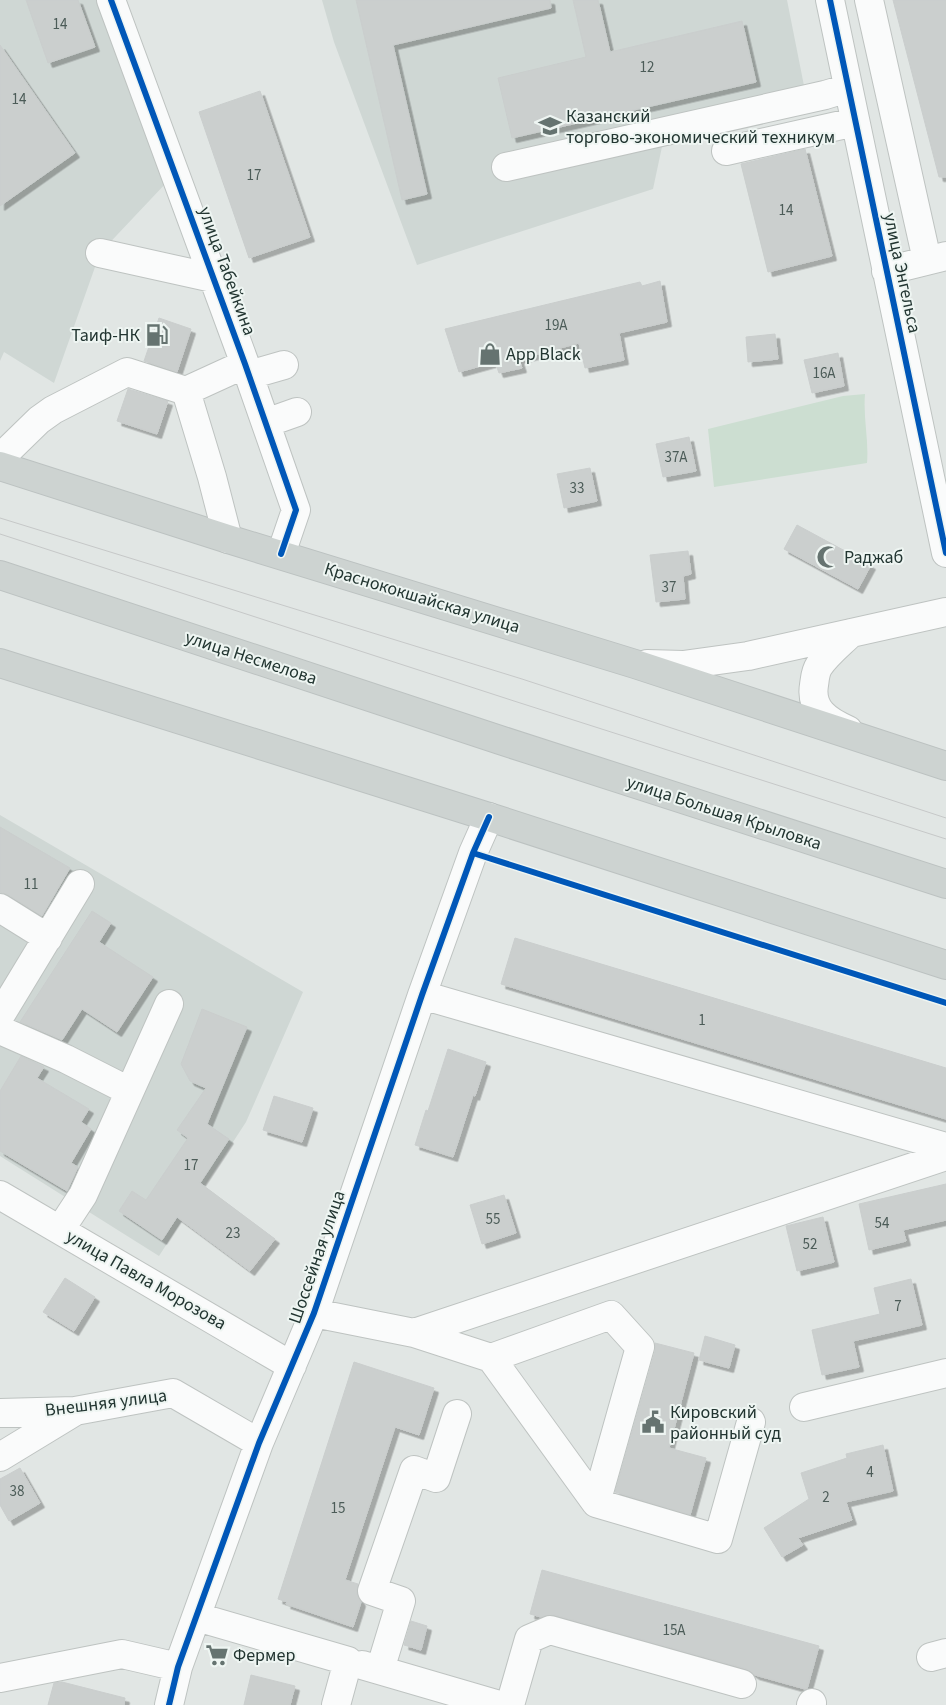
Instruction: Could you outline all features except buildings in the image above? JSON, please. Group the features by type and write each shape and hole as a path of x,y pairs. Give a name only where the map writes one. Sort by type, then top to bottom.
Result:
{"main road":[{"name":"Краснококшайская улица","path":"0,466 228,539 635,664"},
{"name":"улица Несмелова","path":"0,575 503,741"},
{"path":"0,663 489,817 946,965"},
{"path":"635,664 946,766"},
{"name":"улица Большая Крыловка","path":"503,741 946,884"}],"street":[{"name":"улица Табейкина","path":"111,0 247,370 296,510 281,554"},
{"name":"улица Энгельса","path":"830,0 946,553"},
{"path":"869,0 936,258 886,271"},
{"path":"506,167 825,96 848,88"},
{"path":"726,151 855,122"},
{"path":"100,253 213,278"},
{"path":"0,458 39,420 53,410 127,372 186,391 247,370 284,365"},
{"path":"186,391 212,477 228,539"},
{"path":"266,423 297,412"},
{"name":"Краснококшайская улица","path":"635,664 683,665 748,656 946,612"},
{"path":"851,633 819,667 815,676 813,693 815,706 830,722 895,749"},
{"name":"Шоссейная улица","path":"169,1705 178,1668 259,1443 314,1313 422,995 473,852 489,817"},
{"path":"0,1016 80,884"},
{"path":"0,908 48,938"},
{"path":"422,995 946,1147"},
{"path":"60,1230 83,1195 169,1004"},
{"path":"0,1030 66,1059 129,1091"},
{"path":"414,1333 946,1156"},
{"name":"улица Павла Морозова","path":"0,1195 292,1366"},
{"path":"314,1313 414,1333 492,1358 596,1503 718,1539 751,1422"},
{"path":"492,1358 612,1315 640,1347 596,1503"},
{"path":"804,1406 946,1373"},
{"name":"Внешняя улица","path":"0,1413 75,1411 173,1393 259,1443"},
{"path":"0,1457 75,1411"},
{"path":"380,1670 401,1601 372,1591 414,1470 436,1478 457,1414"},
{"path":"197,1617 499,1705"},
{"path":"510,1705 530,1639 550,1630 742,1684"},
{"path":"0,1678 122,1654 178,1668"},
{"path":"336,1705 348,1661"}],"shaded area":[{"path":"0,0 97,0 167,182 100,253 54,383 4,352 0,361"},
{"name":"Казанский торгово-экономический техникум","path":"322,0 787,0 809,111 663,142 653,189 417,265 334,42"},
{"path":"0,815 303,992 246,1122 159,1256 0,1156"}],"green space":[{"path":"865,394 867,463 714,487 708,429 843,396"}],"tram line":[{"path":"0,518 522,679 946,818"},
{"path":"0,534 946,839"}],"cycle path":[{"path":"111,0 245,364 296,510 281,554"},
{"path":"830,0 946,553"},
{"path":"169,1705 178,1667 259,1443 314,1313 422,995 473,853 489,817"},
{"path":"473,853 946,1003"}],"place":[{"name":"Казанский торгово-экономический техникум","path":"550,126"},
{"name":"Таиф-НК","path":"157,335"},
{"name":"App Black","path":"490,354"},
{"name":"Раджаб","path":"828,557"},
{"name":"Кировский районный суд","path":"653,1422"},
{"name":"Фермер","path":"217,1655"}]}
